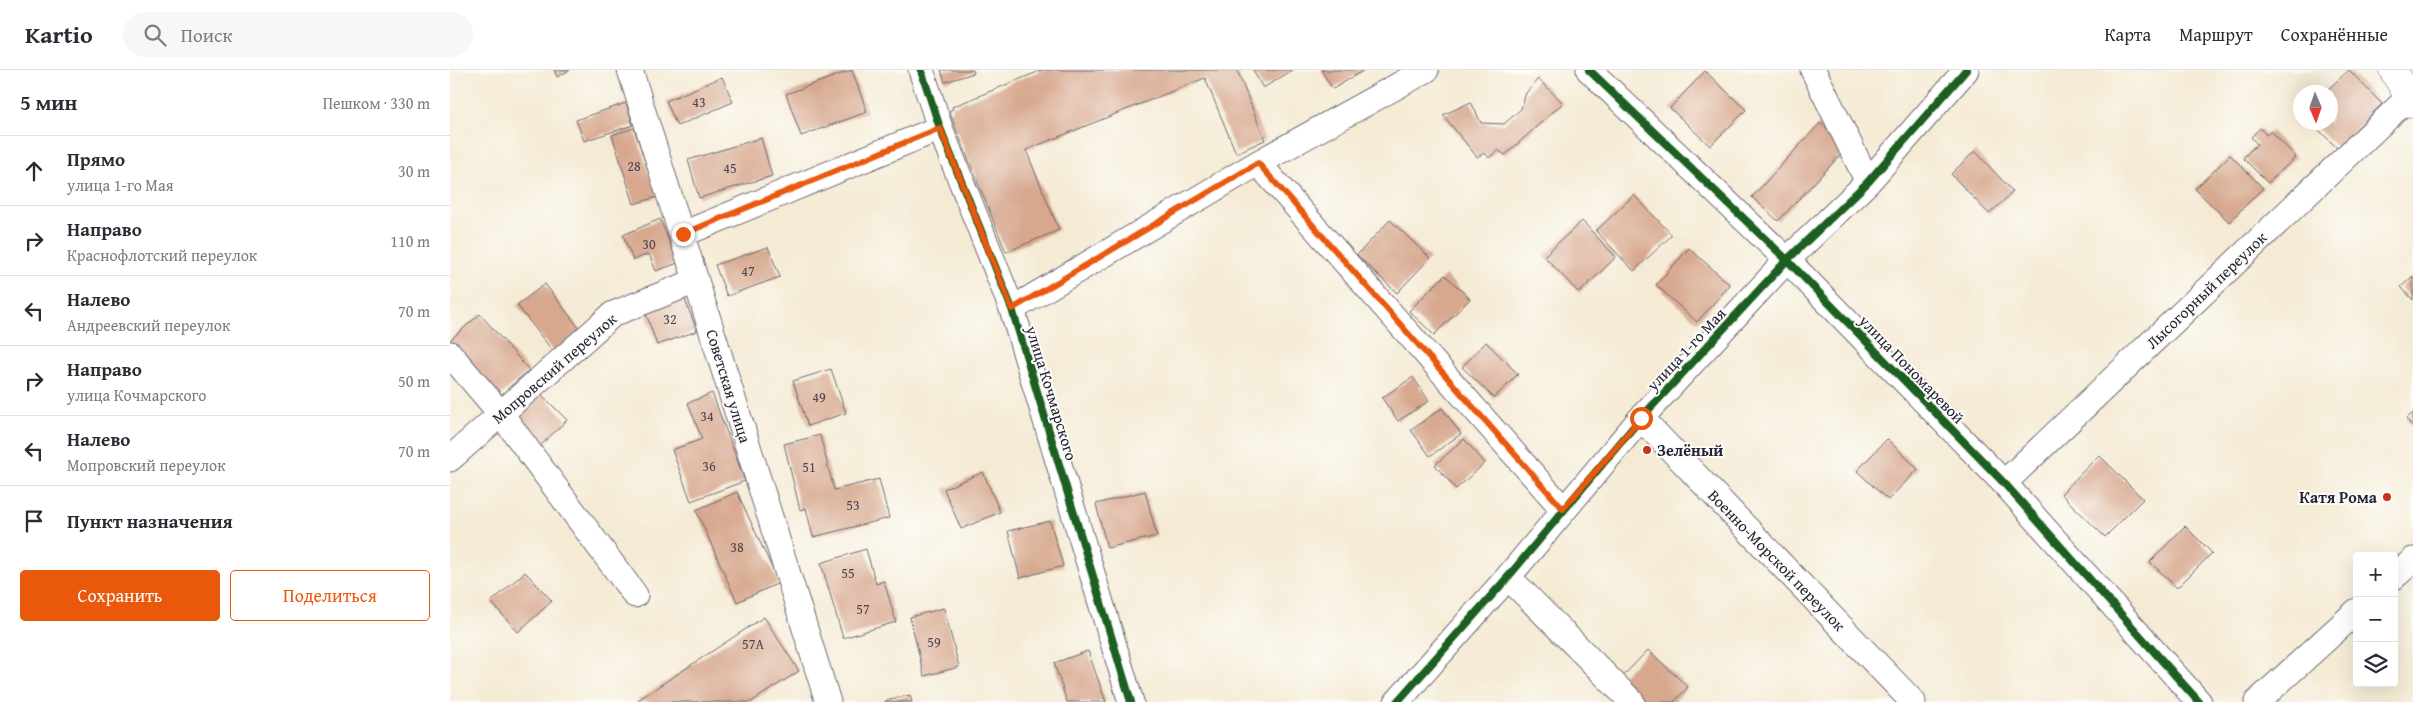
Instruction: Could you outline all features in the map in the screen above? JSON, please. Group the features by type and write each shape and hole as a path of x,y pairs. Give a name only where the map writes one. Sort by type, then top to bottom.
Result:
{"main road":[{"path":"2393,70 2411,101"}],"street":[{"name":"Советская улица","path":"630,70 683,234 828,702"},
{"name":"улица Кочмарского","path":"921,70 940,128 1012,309 1131,702"},
{"path":"1012,309 1258,163 1426,70"},
{"name":"улица Пономаревой","path":"1589,70 1787,260 2004,482 2198,702"},
{"path":"1814,70 1868,182"},
{"name":"улица 1-го Мая","path":"1397,702 1508,577 1641,418 1787,260 1868,182 1966,70"},
{"name":"Лысогорный переулок","path":"2004,482 2411,101"},
{"path":"683,234 940,128"},
{"path":"1258,163 1563,509"},
{"name":"Мопровский переулок","path":"450,459 614,314 696,281"},
{"path":"450,354 501,414 635,595"},
{"name":"Военно-Морской переулок","path":"1641,418 1913,702"},
{"path":"2398,573 2413,560"},
{"path":"1508,577 1632,702"},
{"path":"2258,702 2353,615"}],"building":[{"path":"554,70 570,70 557,77"},
{"path":"852,70 867,112 801,136 786,94"},
{"path":"941,70 973,70 974,73 945,82"},
{"path":"1042,70 1237,70 1265,140 1236,153 1205,78 1026,150 1059,230 1006,252 949,111 953,109 952,107"},
{"path":"1253,70 1293,70 1263,88"},
{"path":"1321,70 1364,70 1333,89"},
{"path":"2349,70 2382,104 2337,148 2319,130 2338,130 2338,85 2333,85"},
{"path":"1705,71 1746,110 1710,146 1670,108"},
{"path":"722,77 733,102 677,126 666,101"},
{"path":"1538,79 1563,103 1505,155 1498,150 1489,158 1485,153 1477,157 1443,115 1471,102 1481,123 1504,124 1521,109 1526,93"},
{"path":"626,103 633,125 584,141 576,120"},
{"path":"1820,123 1847,148 1778,221 1752,197"},
{"path":"634,128 657,197 634,204 612,135"},
{"path":"2260,128 2266,135 2271,131 2296,157 2268,183 2243,158 2257,144 2251,137"},
{"path":"761,138 772,176 699,198 688,160"},
{"path":"1975,151 2013,192 1989,214 1951,174"},
{"path":"2230,155 2263,188 2229,222 2195,189"},
{"path":"1634,195 1672,235 1634,271 1596,231"},
{"path":"660,219 678,263 656,271 649,254 633,260 623,235"},
{"path":"1390,220 1430,258 1397,293 1357,255"},
{"path":"1582,221 1616,257 1579,293 1544,256"},
{"path":"768,247 780,277 727,296 715,265"},
{"path":"1689,248 1730,285 1697,322 1656,285"},
{"path":"1445,275 1470,299 1434,335 1409,311"},
{"path":"2413,276 2413,300 2401,287"},
{"path":"545,284 583,333 555,354 517,305"},
{"path":"683,294 697,331 657,345 644,308"},
{"path":"480,314 529,370 495,400 450,348 450,340"},
{"path":"1486,342 1518,374 1494,398 1462,367"},
{"path":"831,369 846,413 808,426 793,381"},
{"path":"1413,377 1429,401 1398,421 1382,398"},
{"path":"538,391 567,420 538,448 509,418"},
{"path":"712,393 745,481 691,501 672,450 702,439 688,403"},
{"path":"1442,408 1461,434 1430,456 1411,430"},
{"path":"2413,413 2413,427 2406,419"},
{"path":"820,435 834,490 879,479 889,518 813,537 806,508 800,510 784,444"},
{"path":"1464,439 1485,463 1456,489 1435,465"},
{"path":"1887,439 1918,469 1888,500 1857,471"},
{"path":"2099,455 2143,499 2105,537 2061,494"},
{"path":"983,472 1000,512 961,529 944,489"},
{"path":"1145,491 1157,536 1107,548 1096,504"},
{"path":"737,492 779,583 737,602 696,510"},
{"path":"1050,521 1063,566 1020,578 1008,531"},
{"path":"2185,526 2212,553 2177,588 2150,562"},
{"path":"866,549 876,584 884,581 896,622 843,638 821,563"},
{"path":"525,572 552,601 518,632 491,602"},
{"path":"944,608 959,667 924,676 910,617"},
{"path":"764,617 799,671 751,702 639,702 638,700"},
{"path":"1648,650 1688,687 1674,702 1647,702 1621,678"},
{"path":"1088,651 1106,702 1067,702 1054,663"},
{"path":"910,695 912,702 885,702 885,701"}],"cycle path":[{"path":"921,70 940,128 1012,309 1131,702"},
{"path":"1589,70 1787,260 2004,483 2199,702"},
{"path":"1397,702 1508,577 1641,418 1787,260 1868,182 1966,70"}],"place":[{"name":"Зелёный","path":"1647,450"},
{"name":"Катя Рома","path":"2387,497"}],"route":[{"path":"683,234 940,128 1012,309 1258,163 1563,509 1641,418"}]}
